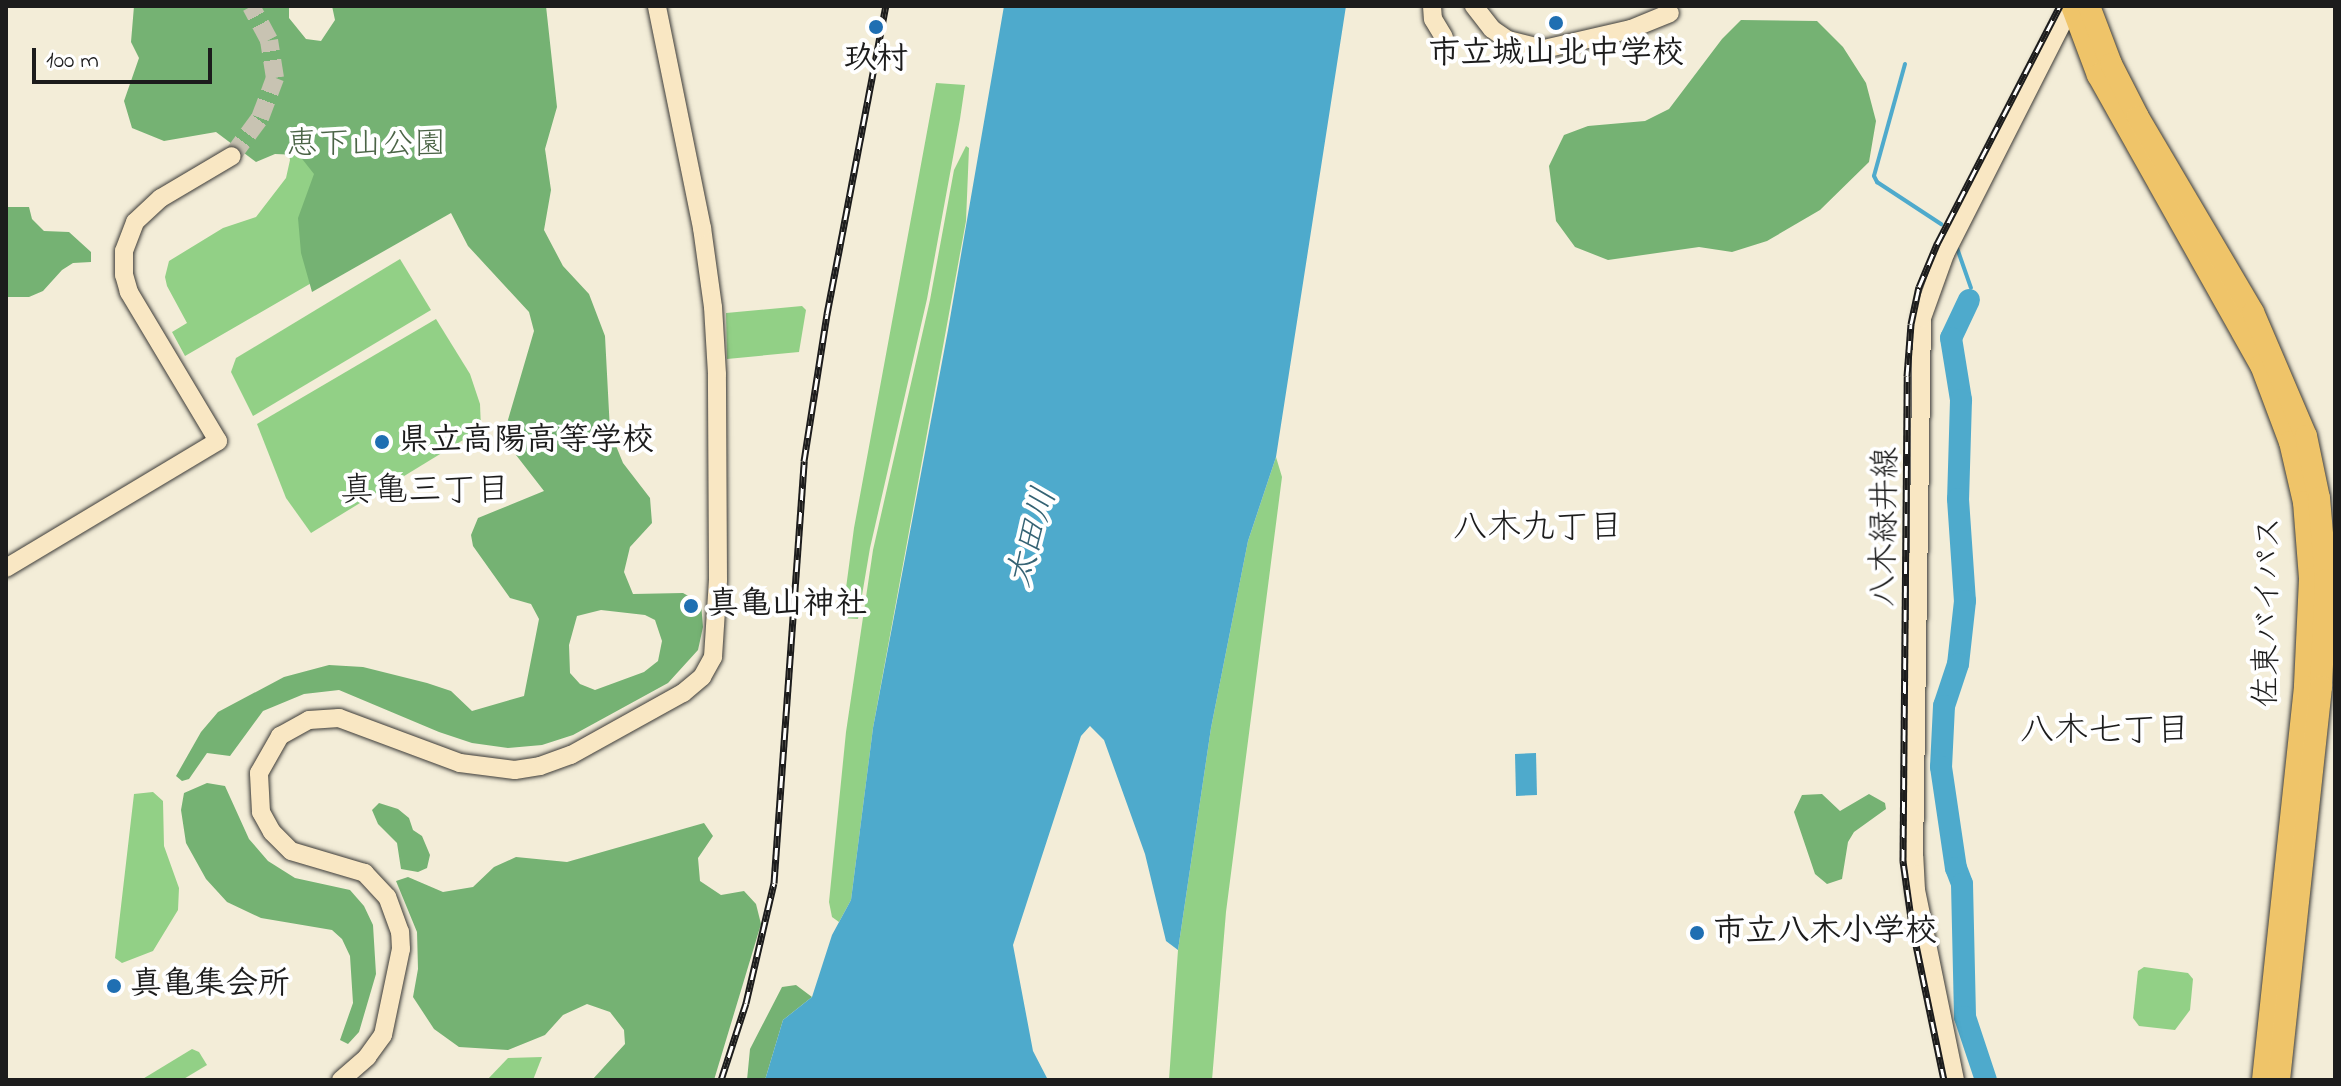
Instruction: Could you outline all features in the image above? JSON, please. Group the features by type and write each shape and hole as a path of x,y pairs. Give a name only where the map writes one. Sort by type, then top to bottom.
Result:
{"highway":[{"name":"佐東バイパス","path":"2071,6 2261,365 2290,442 2304,502 2310,579 2305,687 2263,1080"},
{"name":"佐東バイパス","path":"2089,6 2104,70 2138,117 2253,312 2306,436 2319,498 2326,580 2321,687 2279,1080"}],"street":[{"path":"341,1080 367,1057 383,1035 401,949 400,932 387,897 365,873 291,851 272,832 261,812 258,790 264,762 280,736 309,720 339,718 460,763 515,770 540,766 571,755 683,693 702,677 713,657 718,509 713,307 702,228 657,6"},
{"path":"1432,6 1433,19 1444,37"},
{"path":"1474,6 1492,29 1508,40 1526,48 1544,49 1631,29 1670,13"},
{"name":"八木緑井線","path":"1955,1080 1916,890 1914,857 1922,318 1945,254 2071,6"},
{"path":"6,568 218,441 129,292 124,275 124,251 135,222 161,198 232,156"}],"green space":[{"name":"恵下山公園","path":"134,6 289,6 289,18 306,39 321,41 335,20 332,6 546,6 557,107 545,149 551,190 544,230 563,266 589,294 605,336 610,431 623,463 650,498 652,523 630,547 624,572 633,594 683,593 701,603 703,627 698,650 668,683 573,735 542,745 508,748 472,743 439,732 339,690 304,694 263,711 230,756 207,753 189,779 182,781 176,776 201,732 218,712 284,677 329,665 363,667 427,683 451,691 472,711 524,696 539,619 531,604 510,598 473,546 471,535 478,518 544,491 516,455 505,430 534,331 529,312 468,246 451,213 312,292 301,253 298,218 314,174 299,155 275,154 256,162 216,132 164,141 132,128 124,101 139,58 131,42","holes":["601,610 645,615 655,620 662,641 658,661 644,672 595,690 580,684 570,673 569,645 577,616"]},
{"path":"1741,20 1817,21 1843,47 1866,83 1876,121 1869,162 1820,210 1767,241 1732,252 1699,247 1608,260 1575,247 1556,221 1549,166 1564,135 1588,126 1645,121 1669,109 1722,39"},
{"path":"314,60 320,278 185,356 172,332 187,323 167,286 165,277 169,261 223,228 256,217 286,178 290,160 286,142"},
{"path":"936,83 965,85 960,119 927,299 870,548 858,619 842,618 854,528"},
{"path":"966,146 969,148 966,221 873,728 851,900 839,922 832,917 829,902 846,732 873,550 930,300 954,170"},
{"path":"6,207 29,207 32,219 44,231 69,232 91,252 91,262 73,263 43,291 29,297 6,297"},
{"path":"400,259 431,310 253,416 231,372 236,358"},
{"path":"802,306 806,310 799,352 727,359 726,313"},
{"path":"436,319 470,374 480,404 481,429 311,533 286,498 257,424"},
{"path":"1276,457 1282,477 1226,912 1212,1080 1169,1080 1178,950 1211,728 1248,541"},
{"path":"207,783 225,786 249,839 268,861 295,878 350,890 364,906 373,925 376,974 359,1032 348,1044 340,1040 353,1003 350,956 342,939 332,930 261,918 227,902 206,879 186,843 181,810 184,793"},
{"path":"153,792 163,801 164,846 179,888 178,910 153,951 122,963 115,958 134,794"},
{"path":"1822,794 1840,811 1869,794 1885,803 1886,809 1854,832 1848,842 1842,879 1827,884 1815,874 1794,812 1802,795"},
{"path":"379,803 398,809 409,818 413,830 422,836 430,855 427,868 418,872 401,869 397,843 378,824 372,810"},
{"path":"704,823 713,836 698,858 700,881 721,895 744,891 756,904 761,924 714,1080 592,1080 625,1044 624,1030 610,1012 587,1004 563,1015 545,1035 508,1050 459,1047 434,1029 413,997 418,969 417,932 396,881 408,877 443,892 473,887 494,867 516,857 567,862"},
{"path":"2144,967 2188,973 2193,979 2190,1010 2175,1030 2139,1026 2133,1018 2138,971"},
{"path":"796,985 812,997 783,1020 765,1080 747,1080 750,1049 782,987"},
{"path":"192,1049 199,1052 207,1065 182,1080 141,1080"},
{"path":"542,1057 533,1080 487,1080 508,1058"}],"water":[{"name":"太田川","path":"1004,6 1346,6 1276,457 1248,541 1211,728 1178,950 1166,941 1145,854 1104,740 1090,726 1081,736 1013,945 1033,1051 1048,1080 765,1080 783,1020 812,997 832,935 851,900 873,728 948,330"},
{"path":"1536,753 1537,795 1516,796 1515,754"}],"waterway":[{"path":"1905,64 1874,176 1877,182 1941,224"},
{"path":"1957,248 1971,288"},
{"path":"1969,300 1951,338 1961,400 1958,499 1965,601 1958,664 1944,706 1941,767 1956,868 1962,884 1965,1017 1986,1080"}],"tunnel":[{"path":"232,156 260,118 275,78 269,40 251,6"}],"railway":[{"path":"721,1080 746,1003 774,883 804,461 827,314 886,6"},
{"path":"1944,1080 1912,925 1903,861 1907,376 1911,324 1919,287 1937,244 2060,6"}],"place":[{"name":"市立城山北中学校","path":"1556,23"},
{"name":"玖村","path":"876,27"},
{"name":"県立高陽高等学校","path":"382,442"},
{"name":"真亀山神社","path":"691,606"},
{"name":"市立八木小学校","path":"1697,933"},
{"name":"真亀集会所","path":"114,986"}],"district":[{"name":"真亀三丁目","path":"425,493"},
{"name":"八木九丁目","path":"1538,530"},
{"name":"八木七丁目","path":"2105,733"}]}
